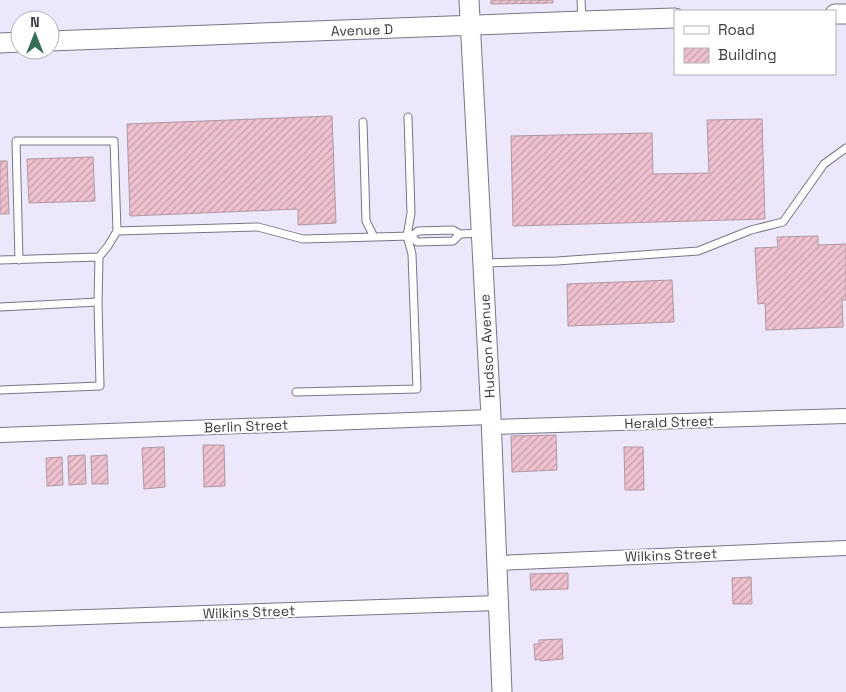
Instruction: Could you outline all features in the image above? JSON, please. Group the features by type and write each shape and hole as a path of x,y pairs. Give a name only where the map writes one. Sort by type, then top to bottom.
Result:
{"main road":[{"name":"Hudson Avenue","path":"469,0 491,422 502,692"},
{"name":"Avenue D","path":"60,41 674,18"}],"street":[{"name":"Herald Street","path":"491,422 846,416"},
{"name":"Berlin Street","path":"0,434 491,422"},
{"name":"Wilkins Street","path":"497,563 846,548"},
{"name":"Wilkins Street","path":"0,620 498,603"}],"lane":[{"path":"581,0 582,21"},
{"path":"296,392 417,389 412,254 409,236 411,213 408,117"},
{"path":"363,122 366,221 374,237"},
{"path":"0,390 100,386 99,258 117,231 114,141 16,141 18,260"},
{"path":"483,263 698,251 751,230 783,222 824,164 846,148"},
{"path":"117,231 258,227 303,240 409,236 418,230 453,230 460,234 481,233"},
{"path":"409,236 417,242 432,242 453,241 460,234"},
{"path":"0,260 99,258"},
{"path":"0,307 98,302"}],"building":[{"path":"491,0 553,0 553,3 491,4"},
{"path":"332,116 336,223 298,225 298,209 130,216 127,124"},
{"path":"762,119 765,219 513,226 511,136 652,133 653,174 709,173 707,120"},
{"path":"93,157 95,201 29,203 27,159"},
{"path":"0,161 7,161 9,214 0,214"},
{"path":"818,236 818,245 846,244 846,300 842,300 843,327 766,330 765,303 758,304 755,248 778,247 777,237"},
{"path":"672,280 674,322 568,326 567,284"},
{"path":"556,435 557,470 512,472 511,436"},
{"path":"203,445 224,445 225,486 204,487"},
{"path":"164,447 165,487 144,489 142,448"},
{"path":"624,447 643,447 644,490 625,490"},
{"path":"85,455 86,484 69,485 68,456"},
{"path":"107,455 108,484 92,484 91,456"},
{"path":"62,457 63,485 47,486 46,458"},
{"path":"568,573 568,589 531,590 530,574"},
{"path":"751,577 752,604 733,604 732,578"},
{"path":"562,639 563,659 535,660 534,644 539,644 539,640"}]}
